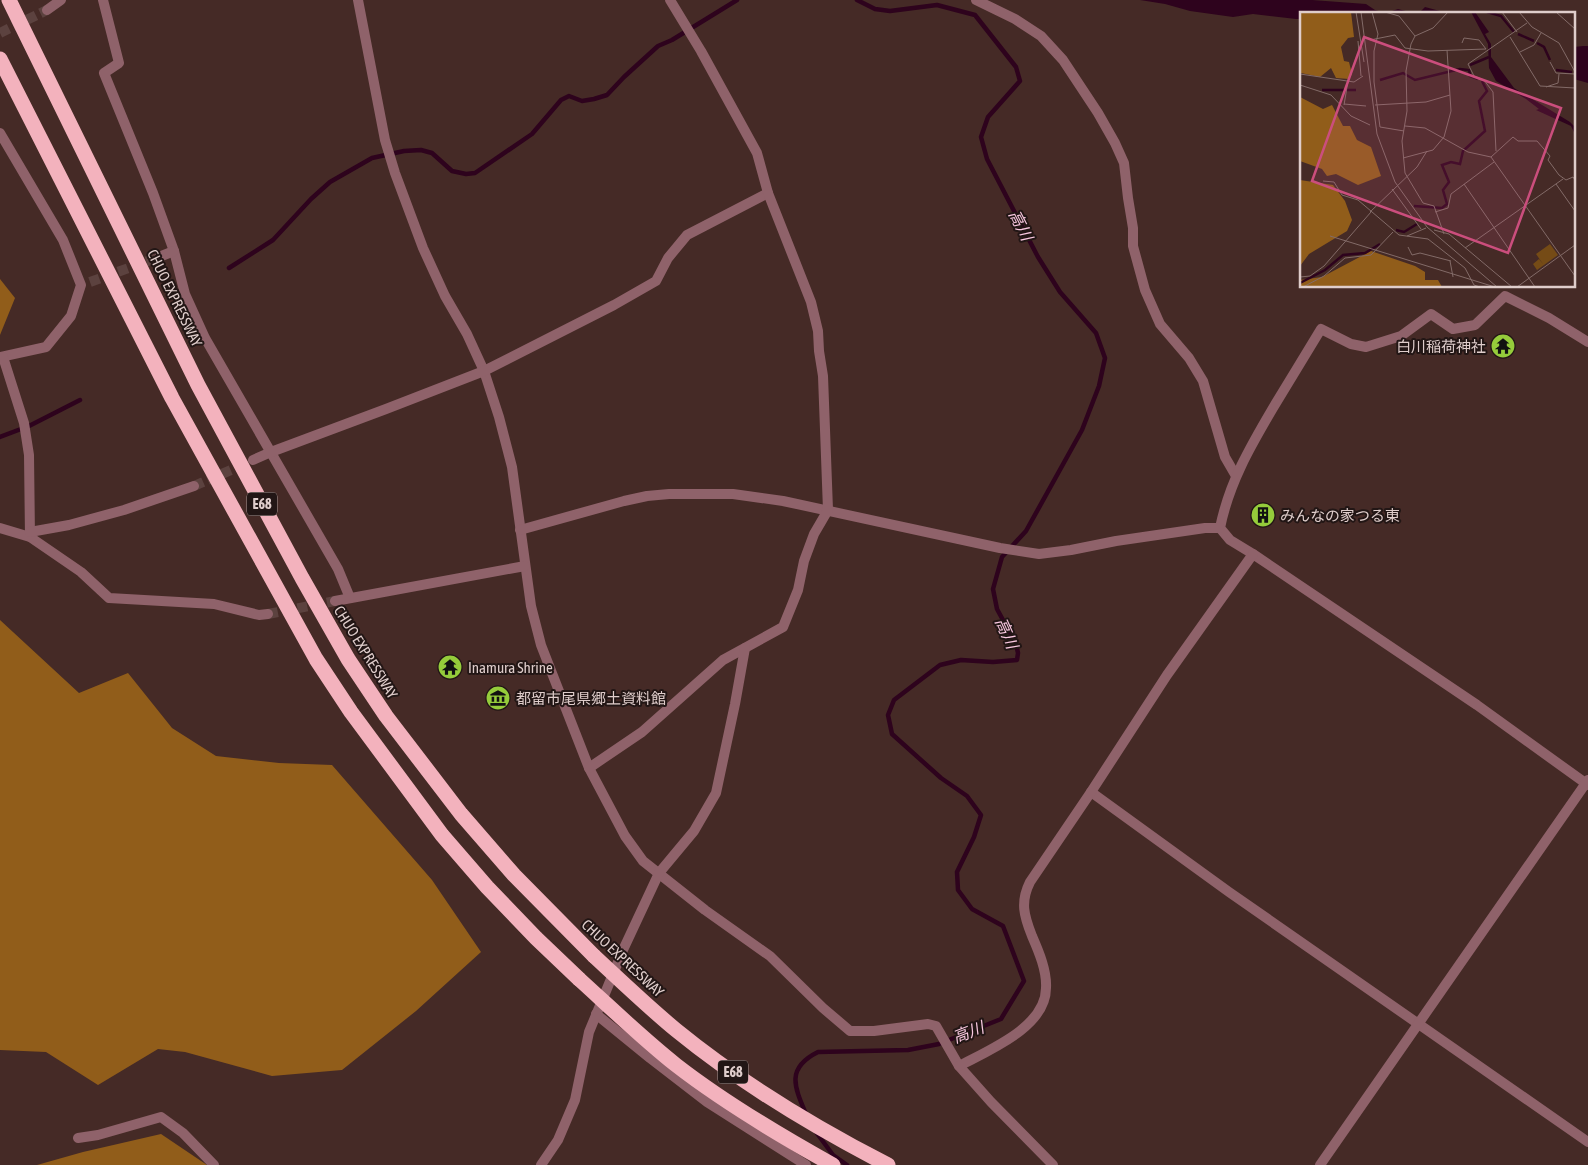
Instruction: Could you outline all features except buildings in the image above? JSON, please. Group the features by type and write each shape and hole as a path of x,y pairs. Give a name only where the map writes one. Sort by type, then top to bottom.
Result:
{"highway":[{"name":"CHUO EXPRESSWAY","path":"9,0 198,385 348,659 386,716 461,814 514,875 636,996 726,1068 838,1138 888,1165"},
{"name":"E68","path":"0,59 172,398 316,660 350,712 442,835 512,912 627,1024 676,1065 735,1106 832,1165"}],"street":[{"path":"47,10 62,0"},
{"path":"103,0 119,63 104,73 153,193 174,251 185,294 205,338 338,570 350,598"},
{"path":"358,0 385,140 395,173 423,248 441,288 484,371 499,417 512,467 530,606 541,645 589,768 625,836 644,861 706,910 770,956 823,1008 850,1031 874,1031 928,1024 936,1026 957,1062 991,1102 1053,1165"},
{"path":"589,768 642,732 723,660 783,627 798,590 804,561 814,534 828,510 823,376 818,331 811,302 768,193 757,153 701,51 670,0"},
{"path":"976,0 1015,19 1041,36 1063,60 1098,113 1115,143 1124,163 1133,228 1133,246 1145,290 1160,324 1189,358 1203,381 1226,457 1236,476"},
{"path":"0,133 86,283 71,316 46,348 1,357 24,423 26,435 29,455 30,534"},
{"path":"253,460 484,371 614,305 656,280 668,258 687,236 768,193"},
{"path":"159,257 174,251"},
{"path":"1220,528 1227,499 1236,476 1257,436 1321,329 1351,344 1366,347 1401,336 1431,314 1453,329 1475,325 1505,296 1549,318 1588,342"},
{"path":"0,528 30,534 124,510 194,486"},
{"path":"520,530 624,501 668,494 733,494 784,501 1017,552 1039,554 1205,528 1220,528"},
{"path":"1220,528 1230,540 1477,705 1587,783 1320,1165"},
{"path":"30,534 81,572 109,598 214,604 259,615 268,614"},
{"path":"957,1062 1013,1036 1032,1020 1043,1006 1046,988 1044,969 1026,922 1024,893 1167,675 1253,554"},
{"path":"335,601 525,566"},
{"path":"541,1165 558,1140 575,1100 589,1032 622,950 660,873 694,831 716,793 736,704 745,648"},
{"path":"1091,792 1229,892 1588,1142"},
{"path":"596,1014 707,1102 806,1165"},
{"path":"78,1138 98,1135 161,1117 183,1133 214,1165"}],"shaded area":[{"path":"1140,0 1312,0 1366,4 1382,12 1300,12 1300,19 1253,14 1233,17 1190,11"},
{"path":"1425,7 1444,12 1417,12"},
{"path":"1398,9 1409,12 1389,12"},
{"path":"1588,46 1588,83 1576,80 1576,47"},
{"path":"0,279 15,298 0,335"},
{"path":"0,620 79,693 128,673 172,728 216,756 279,763 332,765 432,880 481,952 416,1011 342,1070 272,1076 185,1052 158,1049 98,1085 46,1052 0,1050"},
{"path":"161,1134 207,1165 37,1165 83,1152"}],"waterway":[{"path":"229,268 273,240 311,199 330,182 372,158 404,151 421,150 432,153 452,171 466,174 475,173 532,134 561,100 569,96 582,101 607,95 658,46 672,40 737,0"},
{"name":"高川","path":"806,1114 798,1095 796,1078 801,1064 808,1058 818,1052 908,1050 939,1044 1001,1019 1024,981 1003,926 972,909 958,890 957,872 974,837 981,815 967,796 941,778 892,734 888,715 894,700 940,665 961,660 993,662 1017,660 1016,644 997,609 993,589 1002,557 1026,531 1082,430 1099,386 1105,358 1096,333 1060,292 1038,257 987,159 981,137 988,117 1020,81 1016,67 975,15 937,5 890,11 875,9 857,0"},
{"path":"0,437 29,426 80,400"},
{"name":"高川","path":"816,1132 833,1155 847,1165"}],"tunnel":[{"path":"0,33 47,10"},
{"path":"90,282 159,257"},
{"path":"194,486 247,463"},
{"path":"268,614 335,601"}],"place":[{"name":"白川稲荷神社","path":"1503,346"},
{"name":"みんなの家つる東","path":"1263,515"},
{"name":"Inamura Shrine","path":"450,667"},
{"name":"都留市尾県郷土資料館","path":"498,698"}]}
